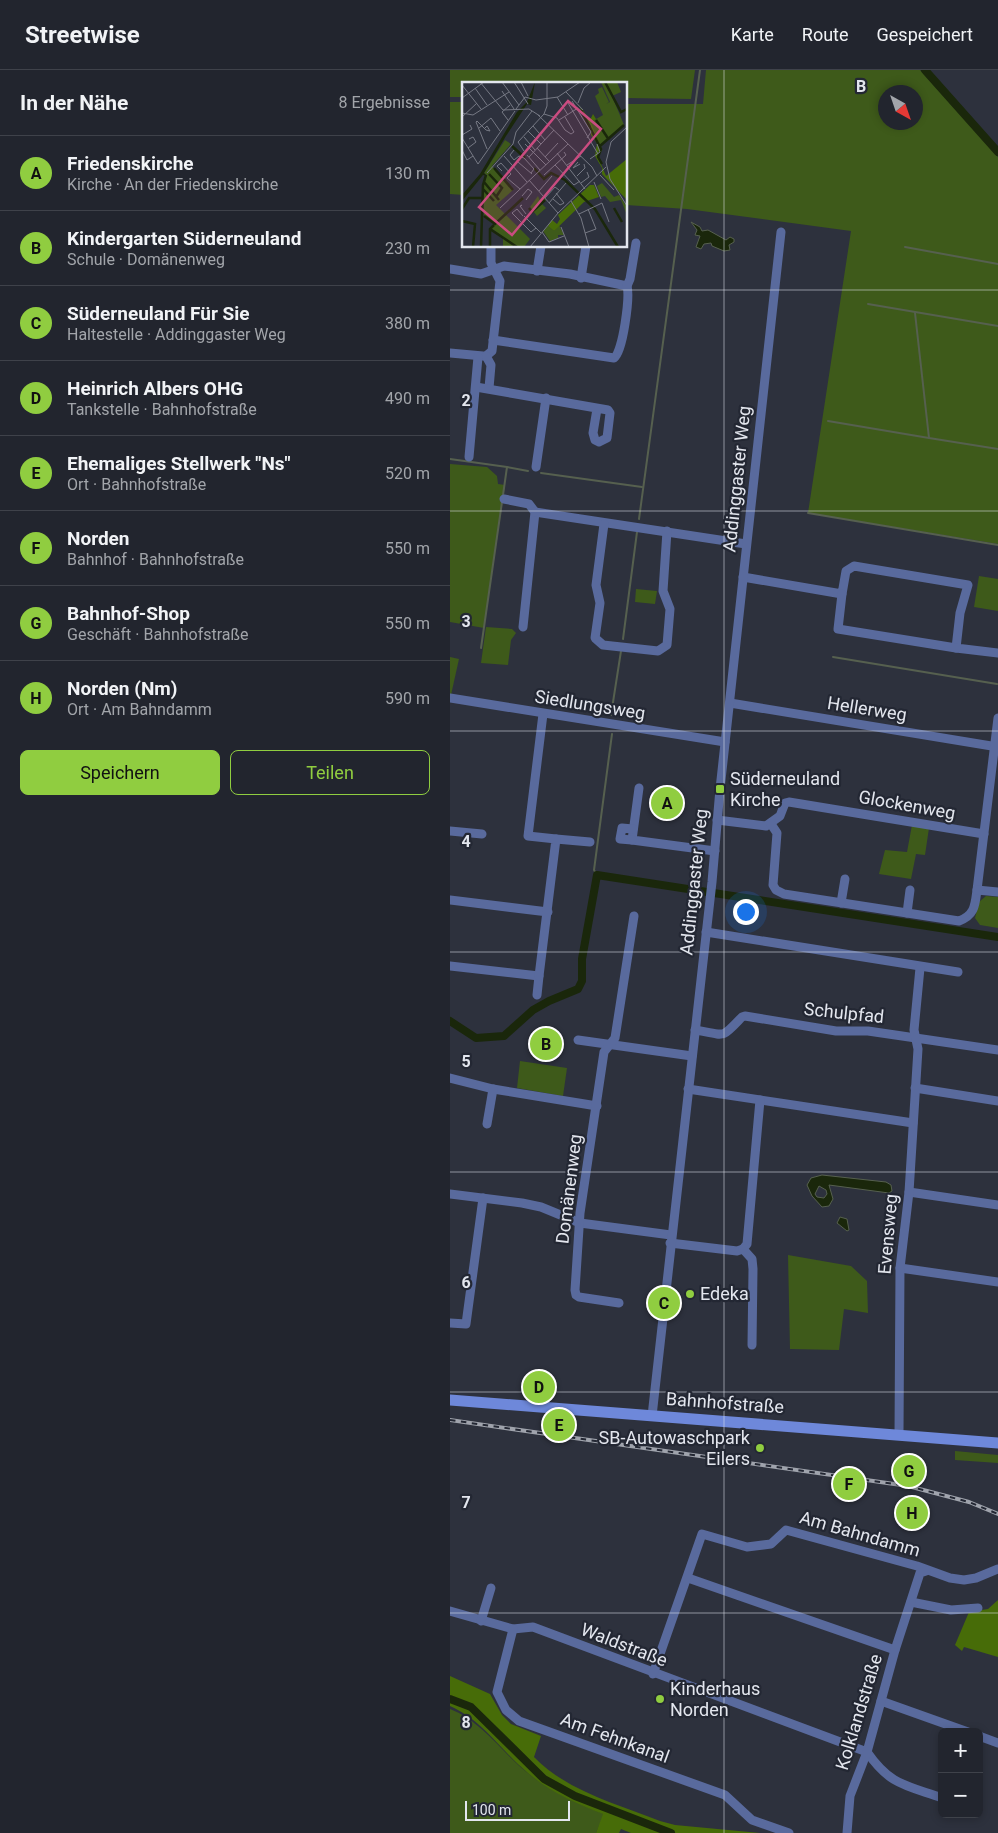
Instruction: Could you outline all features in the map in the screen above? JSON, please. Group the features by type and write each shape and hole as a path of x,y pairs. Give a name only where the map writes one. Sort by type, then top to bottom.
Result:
{"main road":[{"name":"Bahnhofstraße","path":"450,1400 998,1443"}],"street":[{"name":"Addinggaster Weg","path":"652,1416 696,1030 746,544 781,232"},
{"path":"493,340 614,358 620,349 628,295 627,286 630,279 636,243"},
{"path":"469,457 476,387 482,357 492,351 500,281 490,258 491,248"},
{"path":"537,271 541,248"},
{"path":"582,278 586,248"},
{"path":"450,269 481,274 504,266 627,286"},
{"path":"450,353 482,357 491,365 489,388"},
{"path":"476,387 593,406 597,409"},
{"path":"536,467 546,398"},
{"path":"504,499 529,504 535,512 523,627"},
{"path":"535,512 604,524 667,531 746,544"},
{"path":"604,524 596,585 600,603 596,638 603,645 658,651 667,645 670,609 663,591 667,531"},
{"path":"960,648 960,613 966,600 968,585 854,566 846,571 838,629 960,648 998,652"},
{"path":"743,577 842,594"},
{"name":"Siedlungsweg","path":"450,698 725,742"},
{"name":"Hellerweg","path":"730,703 996,746"},
{"path":"543,714 528,836 590,842"},
{"path":"717,820 771,824 777,833 773,885 776,890 784,894 959,921 968,918 974,911 998,718"},
{"path":"639,788 632,840 715,851"},
{"name":"Glockenweg","path":"771,824 780,816 785,803 789,802 984,834"},
{"path":"450,831 482,834"},
{"path":"537,995 556,839"},
{"path":"841,902 845,879"},
{"path":"907,913 910,890"},
{"path":"977,890 998,892"},
{"path":"450,900 548,912"},
{"name":"Domänenweg","path":"618,1303 576,1295 580,1223 604,1052 615,1038 634,916"},
{"path":"706,932 920,968 958,972"},
{"path":"450,966 539,976"},
{"name":"Evensweg","path":"899,1434 900,1268 909,1192 918,1048 915,1038 920,968"},
{"name":"Schulpfad","path":"696,1030 724,1035 730,1032 742,1017 745,1016 836,1031 857,1029 998,1050"},
{"path":"578,1040 692,1056"},
{"path":"450,1078 493,1089 597,1106"},
{"path":"915,1088 998,1101"},
{"path":"487,1124 493,1089"},
{"path":"688,1089 913,1123"},
{"path":"450,1194 542,1207 580,1223 737,1251 743,1249 747,1244 760,1100"},
{"path":"909,1192 998,1205"},
{"path":"450,1323 466,1324 482,1198"},
{"path":"743,1249 752,1259 753,1269 752,1345"},
{"path":"900,1268 998,1282"},
{"name":"Am Bahndamm","path":"688,1578 702,1534 747,1547 771,1544 786,1530 917,1566 926,1571 964,1580 976,1578 998,1569"},
{"name":"Kolklandstraße","path":"847,1833 850,1796 867,1752 895,1650 920,1573 926,1571"},
{"path":"653,1674 688,1578 895,1650"},
{"path":"481,1620 491,1588"},
{"path":"911,1602 951,1610 978,1608"},
{"name":"Waldstraße","path":"450,1612 513,1629 533,1627 653,1674 867,1752"},
{"name":"Am Fehnkanal","path":"513,1629 497,1692 506,1710 519,1721 725,1795 752,1820 789,1833"},
{"path":"882,1700 957,1728"},
{"path":"983,1737 998,1743"},
{"path":"867,1752 880,1770 894,1781 938,1797"}],"green space":[{"path":"450,70 695,70 691,99 628,98 628,82 462,82 462,97 450,97"},
{"path":"706,70 920,70 998,157 998,544 808,513 851,231 687,209 628,205 628,104 703,104"},
{"path":"450,102 462,102 462,195 450,194"},
{"path":"450,464 487,467 497,476 498,484 505,485 484,628 450,622"},
{"path":"979,576 998,579 998,611 974,607"},
{"path":"636,589 657,591 655,604 635,602"},
{"path":"486,627 512,629 516,633 511,640 508,665 481,663"},
{"path":"450,657 459,659 451,695 450,695"},
{"path":"912,825 929,828 925,855 916,854 911,879 879,874 885,850 907,852"},
{"path":"986,896 998,897 998,928 980,925 975,918 979,902"},
{"path":"520,1061 567,1068 563,1096 517,1088"},
{"path":"788,1255 851,1266 867,1281 868,1313 844,1309 839,1350 790,1349"},
{"path":"955,1451 998,1455 998,1463 955,1460"},
{"path":"998,1600 998,1657 964,1647 962,1651 955,1645 969,1612 988,1609"},
{"path":"450,1676 490,1694 502,1715 511,1724 541,1736 534,1757 547,1769 577,1788 660,1821 675,1825 760,1833 631,1833 621,1829 619,1833 596,1833 603,1814 564,1797 537,1780 519,1765 483,1728 462,1712 450,1706"},
{"path":"450,1709 462,1715 482,1730 519,1766 537,1780 565,1797 604,1814 596,1833 450,1833"}],"shaded area":[{"path":"691,222 700,227 702,231 708,230 726,240 730,237 734,239 734,242 729,245 730,250 724,251 712,246 711,243 704,244 701,249 696,247 700,236 695,235 697,230"},
{"path":"822,1175 886,1182 891,1185 892,1191 889,1193 829,1185 833,1199 829,1206 822,1207 812,1196 807,1185 811,1178","holes":["819,1186 826,1190 827,1194 824,1198 817,1197 815,1194"]},
{"path":"840,1217 847,1219 849,1230 847,1231 837,1223"}],"waterway":[{"path":"639,519 700,70"},
{"path":"925,70 998,152"},
{"path":"905,247 998,264"},
{"path":"868,304 998,326"},
{"path":"915,313 929,438 998,449"},
{"path":"828,421 929,438"},
{"path":"450,459 507,467"},
{"path":"503,495 507,467 528,471"},
{"path":"541,473 642,487"},
{"path":"481,648 502,502"},
{"path":"808,513 998,545"},
{"path":"623,639 637,532"},
{"path":"611,715 621,651"},
{"path":"833,657 997,684"},
{"path":"597,875 594,870 612,734"},
{"path":"450,1021 476,1038 504,1036 533,1010 578,989 582,981 582,959 597,875 998,937"},
{"path":"450,1699 471,1707 544,1779 575,1796 671,1833"}],"railway":[{"path":"450,1420 908,1486 969,1502 998,1514"}],"place":[{"name":"Süderneuland Kirche","path":"720,789"},
{"name":"Friedenskirche","path":"667,803"},
{"name":"Kindergarten Süderneuland","path":"546,1044"},
{"name":"Edeka","path":"690,1294"},
{"name":"Süderneuland Für Sie","path":"664,1303"},
{"name":"Heinrich Albers OHG","path":"539,1387"},
{"name":"Ehemaliges Stellwerk \"Ns\"","path":"559,1425"},
{"name":"SB-Autowaschpark Eilers","path":"760,1448"},
{"name":"Bahnhof-Shop","path":"909,1471"},
{"name":"Norden","path":"849,1484"},
{"name":"Norden (Nm)","path":"912,1513"},
{"name":"Kinderhaus Norden","path":"660,1699"}]}
